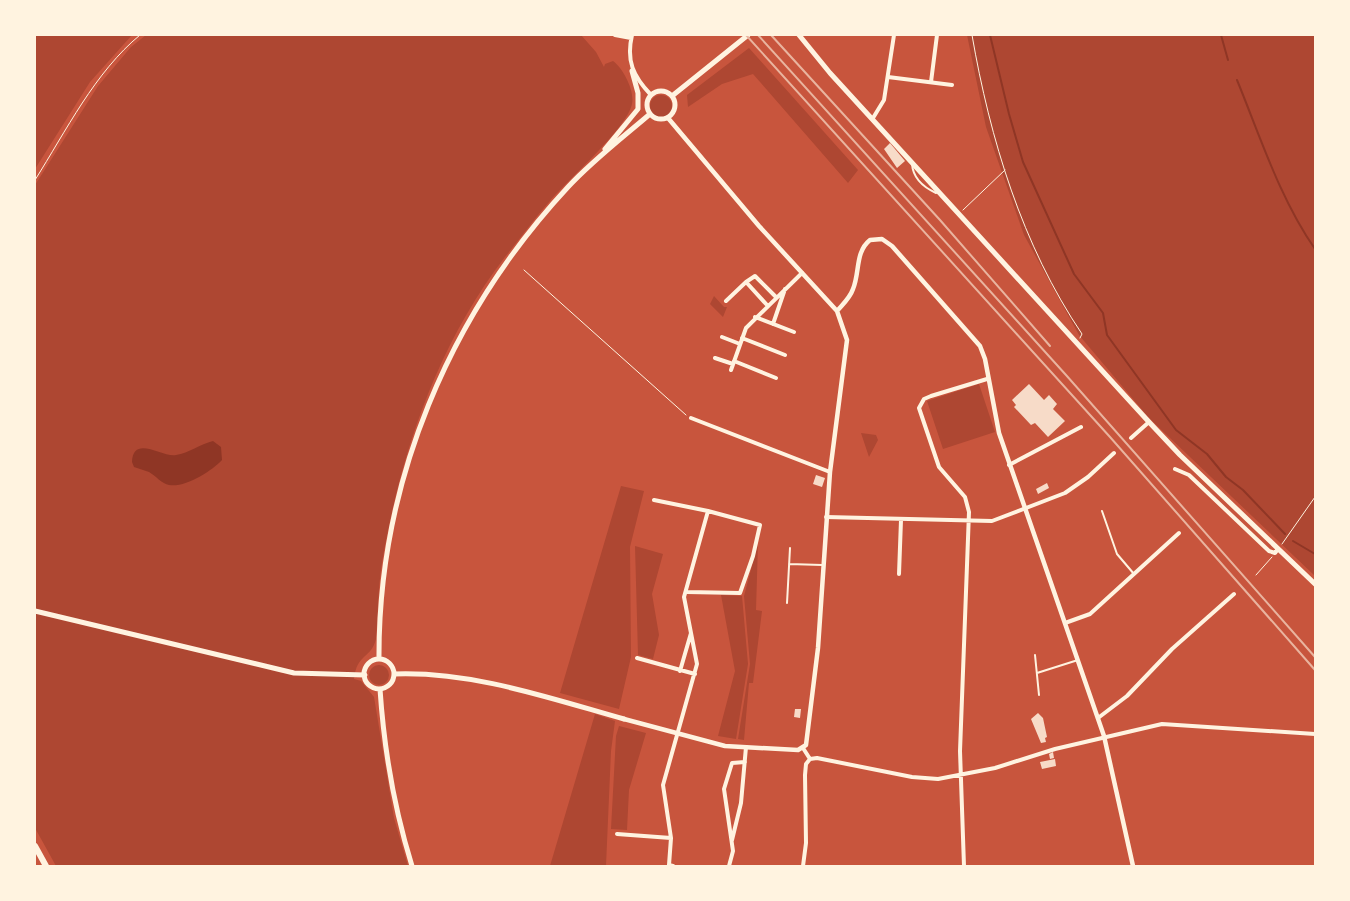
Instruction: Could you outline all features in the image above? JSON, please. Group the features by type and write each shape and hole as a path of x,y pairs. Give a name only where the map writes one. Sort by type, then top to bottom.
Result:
{"highway":[{"path":"35,846 46,866"}],"main road":[{"path":"672,96 748,35"},
{"path":"799,35 1180,455 1277,551 1315,584"},
{"path":"602,154 609,142 634,117 638,109 638,93 632,71"},
{"path":"664,91 672,96 676,105 668,118 658,119 650,114 647,104 651,95 664,91"},
{"path":"379,659 382,592 395,509 414,443 436,385 476,307 508,258 546,212 602,154 650,114"},
{"path":"35,611 286,672 365,674"},
{"path":"379,659 391,665 394,674 388,686 380,689 371,686 365,674 369,664 379,659"},
{"path":"394,674 438,674 479,681 624,719"},
{"path":"380,689 388,766 399,820 412,866"}],"street":[{"path":"615,35 632,37 629,61 632,71 651,95"},
{"path":"873,118 884,100 894,35"},
{"path":"931,82 937,35"},
{"path":"888,76 952,85"},
{"path":"624,719 724,746 798,750 803,748 808,740 815,684 830,472 847,340 837,311 668,118"},
{"path":"837,311 850,296 854,287 862,248 870,240 885,240 976,339 985,359 987,379 999,433 1009,465 1104,736 1134,866"},
{"path":"731,370 746,328 767,305 802,273"},
{"path":"726,301 755,276 776,297"},
{"path":"746,282 767,305"},
{"path":"773,324 785,289"},
{"path":"755,318 794,332"},
{"path":"722,337 740,344"},
{"path":"742,338 786,355"},
{"path":"715,358 776,378"},
{"path":"964,866 960,776 968,522 965,497 939,467 919,408 924,399 931,396 987,379"},
{"path":"691,418 830,472"},
{"path":"1131,438 1149,422"},
{"path":"1009,465 1081,427"},
{"path":"826,517 968,522 992,521 1025,510 1078,485 1114,453"},
{"path":"1175,469 1189,475 1269,551 1277,551"},
{"path":"654,500 708,511 760,525 753,556 740,593 687,592"},
{"path":"670,866 671,838 663,785 698,660 684,597 687,592 708,511"},
{"path":"899,574 901,520"},
{"path":"1065,623 1090,614 1179,533"},
{"path":"1098,718 1127,696 1172,648 1234,594"},
{"path":"680,671 691,632"},
{"path":"637,658 695,674"},
{"path":"803,866 806,843 805,775 806,764 810,759 817,758 925,778 960,776 1104,736 1171,723 1315,734"},
{"path":"732,840 741,803 746,747"},
{"path":"803,748 810,759"},
{"path":"729,866 733,851 724,789 732,763 745,762"},
{"path":"617,834 671,838"}],"lane":[{"path":"1102,511 1117,554 1134,574"},
{"path":"787,603 790,548"},
{"path":"789,564 824,566"},
{"path":"1035,655 1039,695"},
{"path":"1038,673 1078,660"}],"path":[{"path":"35,180 96,84 127,46 140,35"},
{"path":"972,35 988,114 1026,233 1082,334 1078,343"},
{"path":"960,214 1006,169"},
{"path":"524,270 691,418"},
{"path":"1256,575 1277,551 1315,497"}],"shaded area":[{"path":"35,35 132,35 90,82 35,169"},
{"path":"146,35 581,35 596,52 604,67 605,64 613,61 617,64 624,74 632,93 632,104 620,126 538,215 481,291 441,364 425,402 399,482 382,563 376,639 371,650 358,665 354,679 361,681 374,697 394,818 408,866 56,866 35,828 35,185 98,86 131,47"},
{"path":"967,35 1315,35 1315,576 1149,418 1079,335 1024,235 986,127"},
{"path":"749,48 858,170 848,183 753,74 722,84 688,107 687,95"},
{"path":"661,95 669,98 672,106 669,114 661,117 653,114 650,106 653,98"},
{"path":"714,296 724,307 727,307 723,317 710,304"},
{"path":"979,384 995,432 943,449 927,401"},
{"path":"861,433 876,435 878,440 869,457"},
{"path":"213,441 221,447 222,460 205,474 183,484 169,485 161,482 149,472 134,467 132,462 137,450 143,448 176,455"},
{"path":"621,486 644,491 630,547 631,657 619,709 560,693"},
{"path":"758,543 756,610 762,611 753,683 749,683 744,740 738,739 750,664 744,596"},
{"path":"635,546 663,554 652,594 659,635 653,659 638,655"},
{"path":"721,595 742,596 748,664 736,739 718,736 735,671"},
{"path":"375,665 383,665 389,671 389,679 383,685 375,685 369,679 369,671"},
{"path":"595,714 615,721 611,751 606,866 550,866"},
{"path":"619,726 646,733 629,790 627,830 611,829 616,736"}],"building":[{"path":"890,143 905,161 897,168 884,149"},
{"path":"1029,384 1044,400 1049,395 1057,404 1053,409 1065,421 1048,437 1035,423 1031,425 1014,407 1016,405 1012,400"},
{"path":"816,475 825,478 822,487 813,484"},
{"path":"1047,483 1049,488 1038,494 1036,489"},
{"path":"795,709 801,709 800,718 794,717"},
{"path":"1038,713 1043,718 1047,737 1045,738 1046,742 1041,743 1031,719"},
{"path":"1053,752 1054,758 1050,759 1049,754"},
{"path":"1055,759 1056,766 1042,769 1040,762"}],"waterway":[{"path":"990,35 1023,162 1074,274 1103,313 1107,335 1176,430 1207,454 1226,477 1243,490 1285,534"},
{"path":"1221,35 1228,60"},
{"path":"1237,80 1281,188 1315,249"},
{"path":"1293,541 1315,554"}],"railway":[{"path":"746,35 1110,437 1315,670"},
{"path":"758,35 1066,375 1315,657"},
{"path":"771,35 940,220 1050,346"}]}
